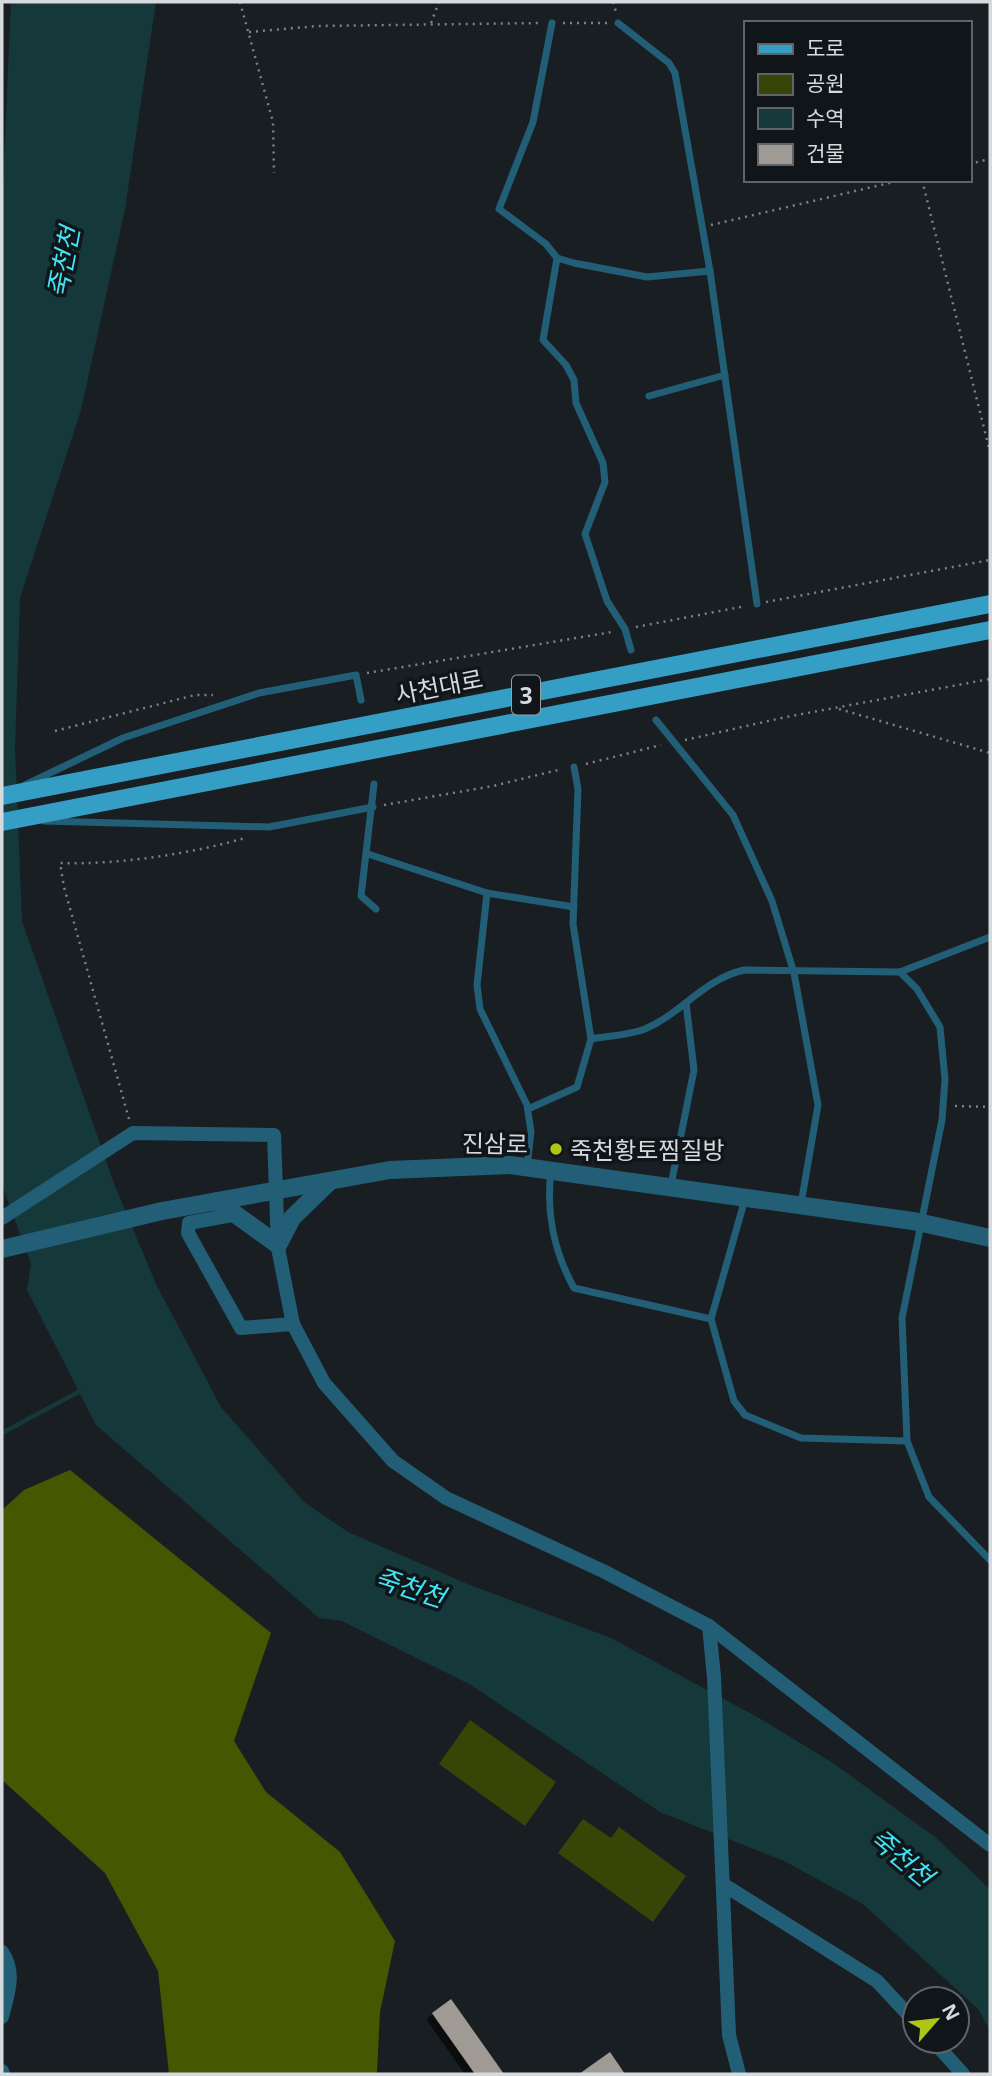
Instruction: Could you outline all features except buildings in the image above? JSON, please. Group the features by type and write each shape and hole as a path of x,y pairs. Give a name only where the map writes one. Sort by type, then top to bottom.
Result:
{"main road":[{"name":"사천대로","path":"3,795 990,604"},
{"name":"사천대로","path":"7,821 990,630"}],"street":[{"path":"4,1217 134,1133 274,1135 278,1245 293,1324 324,1383 374,1441 410,1476 446,1498 603,1571 709,1626 990,1846"},
{"name":"진삼로","path":"6,1248 162,1211 390,1170 527,1167 921,1222 990,1238"},
{"path":"278,1245 292,1218 332,1180"},
{"path":"217,1201 278,1245"},
{"path":"237,1214 189,1223 188,1233 241,1328 293,1324"},
{"path":"709,1626 714,1677 729,2035 739,2074"},
{"path":"724,1885 877,1981 901,2007"},
{"path":"2,1952 7,1959 10,1987 2,2017"},
{"path":"946,2055 964,2074"}],"lane":[{"path":"552,23 533,122 499,209 545,244 557,258 609,272 647,277 710,271"},
{"path":"618,23 669,63 675,73 704,227 757,604"},
{"path":"557,258 543,340 566,365 574,380 576,403 603,463 605,482 585,534 607,601 625,629 631,650"},
{"path":"649,396 726,375"},
{"path":"3,795 123,738 259,693 356,675 361,700"},
{"path":"656,720 738,824 772,901 794,973 818,1105 801,1204"},
{"path":"528,1109 576,1087 591,1039 573,924 578,789 574,767"},
{"path":"374,784 368,854 361,896 376,909"},
{"path":"7,821 269,827 373,807"},
{"path":"368,854 487,893 574,907"},
{"path":"487,893 477,985 480,1009 528,1109 531,1132 527,1167"},
{"path":"591,1039 644,1030 687,1003 710,982 730,973 744,970 794,973 900,972 990,937"},
{"path":"900,972 917,989 940,1027 946,1079 902,1318 907,1441 929,1497 990,1560"},
{"path":"671,1185 694,1070 687,1003"},
{"path":"552,1170 548,1200 553,1231 566,1273 574,1288 711,1319"},
{"path":"746,1196 711,1319 733,1401 745,1415 801,1438 907,1441"}],"path":[{"path":"240,2 274,122 274,173"},
{"path":"431,23 439,2"},
{"path":"249,32 318,26 431,23 618,23 613,2"},
{"path":"971,164 990,159"},
{"path":"704,227 894,182"},
{"path":"922,182 990,452"},
{"path":"356,675 625,629 990,560"},
{"path":"990,679 836,708 990,753"},
{"path":"55,731 195,695 216,695"},
{"path":"943,1105 990,1107"}],"green space":[{"path":"70,1470 271,1633 234,1741 266,1792 340,1852 395,1941 380,2012 377,2074 169,2074 158,1971 105,1873 2,1780 2,1510 24,1490"},
{"path":"470,1720 556,1782 525,1826 439,1764"},
{"path":"583,1819 611,1838 619,1827 686,1876 653,1922 558,1853"}],"water":[{"name":"죽천천","path":"11,2 156,2 125,209 81,410 20,598 15,748 22,921 115,1186 156,1284 221,1407 304,1502 348,1532 470,1585 611,1638 759,1718 833,1763 935,1837 990,1889 990,2031 978,2009 971,2003 971,1985 952,1985 863,1904 784,1861 660,1812 471,1685 342,1621 319,1618 96,1425 27,1290 31,1264 2,1185 2,206"}],"waterway":[{"path":"2,1433 84,1389"}],"place":[{"name":"죽천황토찜질방","path":"556,1149"}]}
